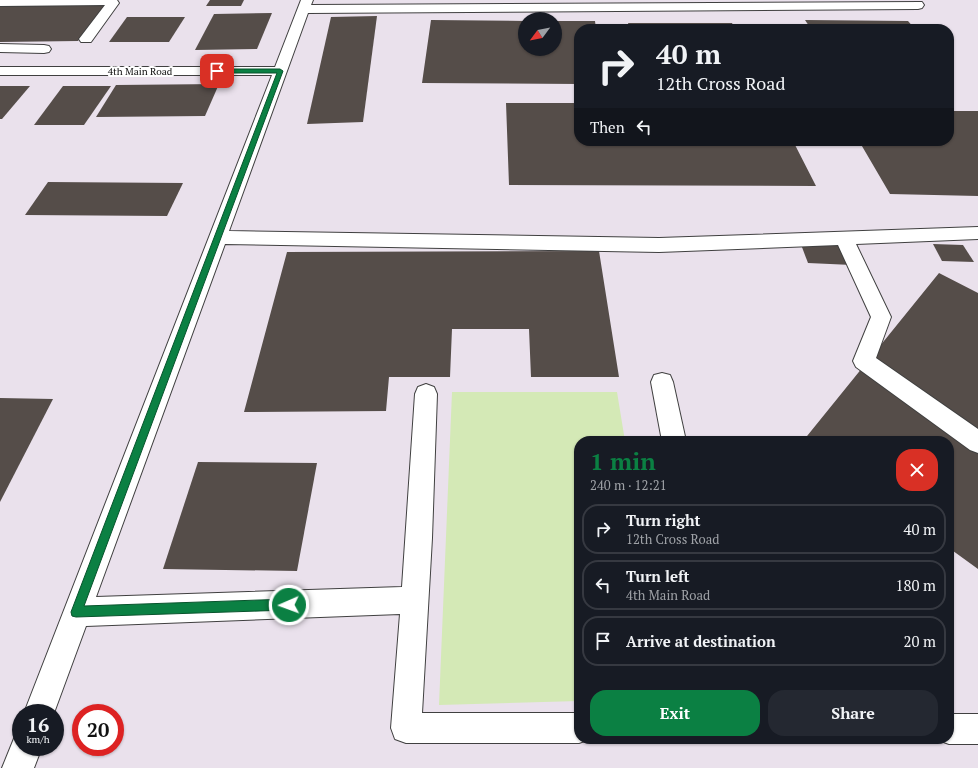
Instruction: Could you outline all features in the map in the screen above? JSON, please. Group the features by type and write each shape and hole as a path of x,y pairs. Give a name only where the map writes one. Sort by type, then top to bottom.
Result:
{"street":[{"path":"0,2 112,1 113,3 86,39"},
{"path":"42,704 305,4 875,3 918,5"},
{"path":"73,71 117,13"},
{"path":"0,48 44,49"},
{"name":"4th Main Road","path":"0,71 280,71"},
{"path":"218,237 659,245 978,233"},
{"path":"844,238 881,317 864,361 978,442"},
{"path":"662,382 673,436"},
{"path":"426,394 406,728 574,728"},
{"path":"76,612 414,600"},
{"path":"954,729 978,729"},
{"path":"18,768 23,756"}],"shaded area":[{"path":"0,0 978,0 978,768 0,768"}],"green space":[{"path":"452,392 617,392 624,436 574,436 574,701 439,705"}],"building":[{"path":"210,0 244,0 241,6 206,6"},
{"path":"106,4 78,41 0,42 0,6"},
{"path":"272,13 257,49 195,50 214,14"},
{"path":"377,16 363,122 307,124 331,17"},
{"path":"127,17 185,17 169,42 109,42"},
{"path":"431,20 518,21 518,56 562,56 562,21 595,21 595,24 574,24 574,84 422,83"},
{"path":"805,20 908,21 911,24 808,24"},
{"path":"628,23 732,24 628,24"},
{"path":"219,84 205,116 96,117 116,85"},
{"path":"0,86 30,86 2,119 0,119"},
{"path":"63,86 111,86 84,125 34,125"},
{"path":"506,103 574,103 574,146 796,146 816,186 509,185"},
{"path":"954,111 978,111 978,196 890,194 862,146 954,146"},
{"path":"48,182 183,183 167,216 25,215"},
{"path":"800,242 843,244 852,265 808,263"},
{"path":"933,244 963,245 974,262 942,261"},
{"path":"599,251 619,377 531,377 529,329 452,329 450,377 389,377 386,411 244,412 287,252"},
{"path":"939,273 978,293 978,569 954,552 954,436 807,436"},
{"path":"0,398 53,399 0,502"},
{"path":"198,462 317,463 297,571 163,569"}],"route":[{"path":"217,71 280,71 76,612 289,605"}]}
